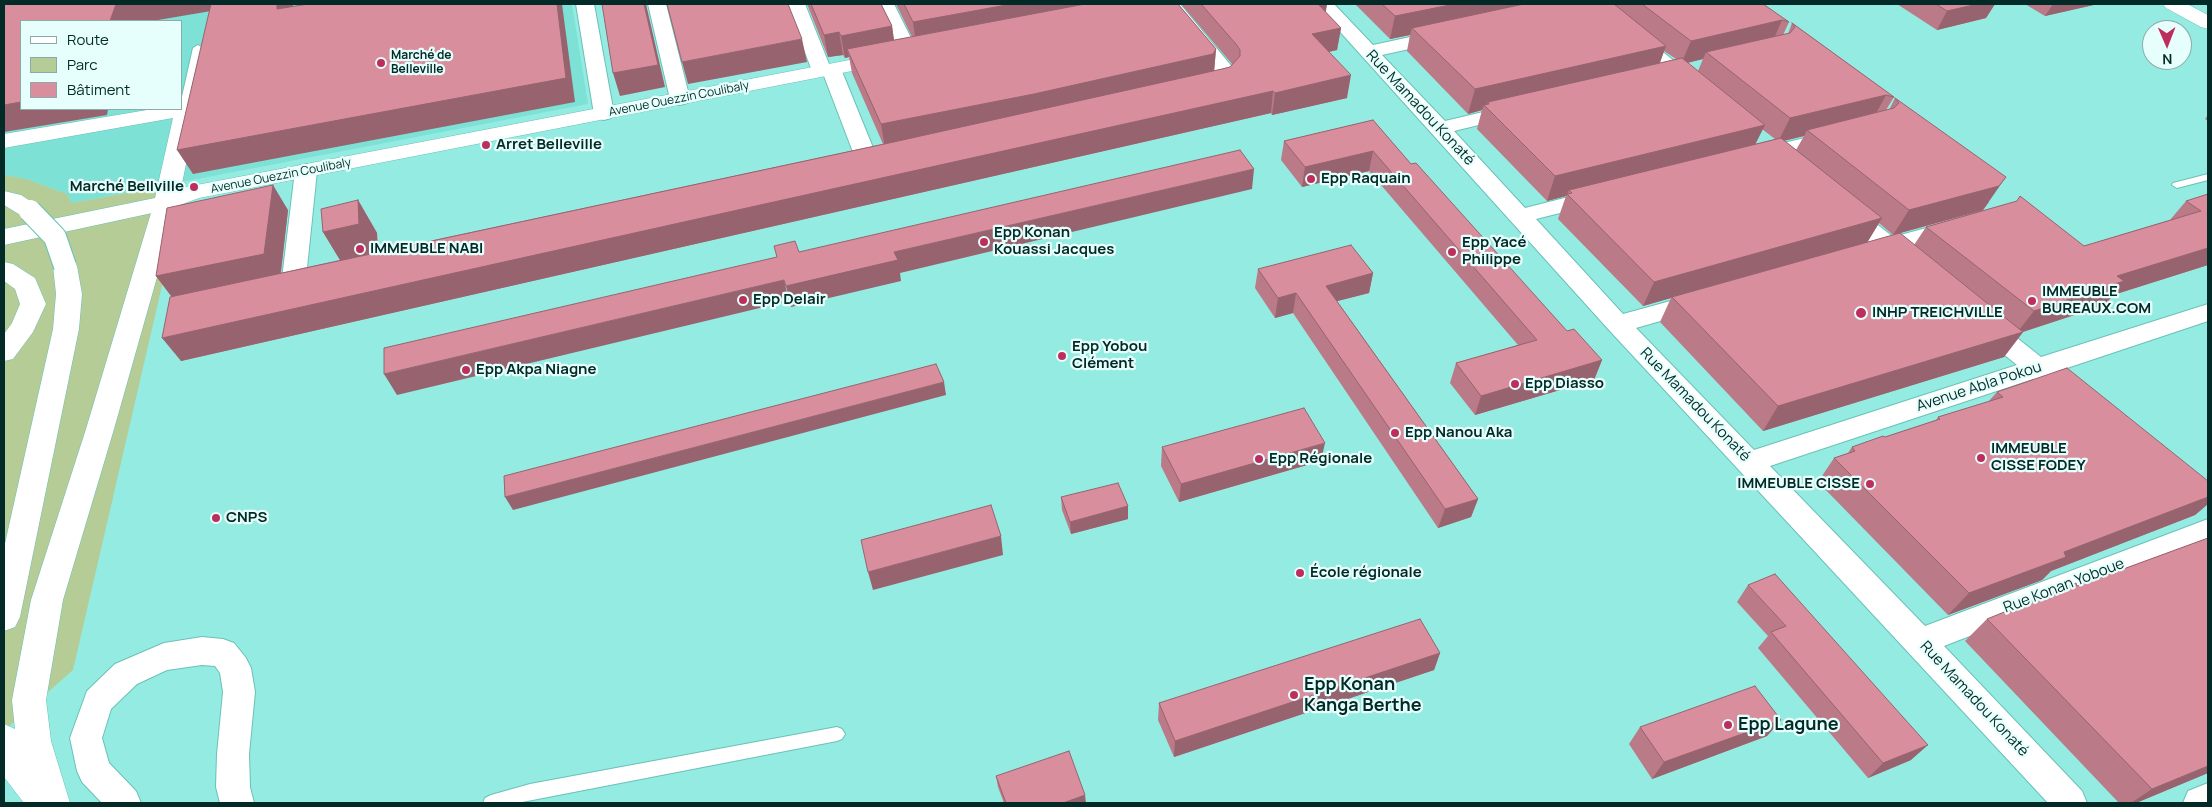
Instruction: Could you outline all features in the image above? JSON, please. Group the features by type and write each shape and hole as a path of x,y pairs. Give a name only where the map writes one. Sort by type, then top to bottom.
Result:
{"main road":[{"path":"2173,4 2208,23"},
{"name":"Avenue Ouezzin Coulibaly","path":"4,237 194,192 919,52"},
{"path":"4,141 184,110 184,121 167,198 47,600 29,700 34,741 52,803"},
{"path":"4,198 13,200 30,211 55,237 65,266 69,294 66,329 4,617"},
{"name":"Avenue Ouezzin Coulibaly","path":"4,224 167,198"},
{"path":"4,270 26,284 33,304 24,326 4,352"},
{"path":"4,740 6,752 45,803"}],"street":[{"path":"585,4 604,114"},
{"path":"657,4 680,99"},
{"path":"796,4 867,160"},
{"path":"885,4 919,52"},
{"path":"1170,4 1226,72 1226,78 1220,84 1182,94"},
{"name":"Rue Mamadou Konaté","path":"1324,4 1440,128 1618,324 2070,803"},
{"path":"1584,5 1677,73 1707,98"},
{"path":"1368,52 1465,31"},
{"path":"1440,128 1535,106"},
{"path":"1736,162 1855,131"},
{"path":"1752,134 1797,171"},
{"path":"293,287 306,171"},
{"path":"1520,216 1614,193"},
{"path":"1828,196 1926,277"},
{"path":"1852,257 1973,222"},
{"path":"1618,324 1721,295"},
{"path":"1963,307 2090,410"},
{"name":"Avenue Abla Pokou","path":"1749,462 2208,312"},
{"name":"Rue Konan Yoboue","path":"1920,642 2208,531"},
{"path":"124,803 94,771 86,738 98,701 126,674 164,657 202,651 224,653 235,668 239,692 233,754 233,788 237,803"},
{"path":"2200,803 2208,800"}],"lane":[{"path":"184,110 198,48"},
{"path":"2177,185 2208,177"},
{"path":"492,803 530,792 837,734"}],"shaded area":[{"name":"Marché de Belleville","path":"4,4 572,4 588,104 72,203 67,194 26,179 4,175"}],"green space":[{"path":"4,175 26,179 67,194 72,203 186,182 73,670 4,731"}],"building":[{"path":"4,4 116,4 110,20 20,20 20,102 4,105"},
{"path":"211,4 277,4 277,9 308,4 557,4 566,78 177,150"},
{"path":"602,4 644,4 658,65 613,73"},
{"path":"667,4 788,4 802,39 682,62"},
{"path":"811,4 881,4 892,26 841,36 839,32 824,35"},
{"path":"904,4 1012,4 913,22"},
{"path":"1085,4 1178,4 1216,49 1213,54 1034,94 881,124 847,49"},
{"path":"1201,4 1318,4 1341,28 1312,34 1351,75 162,338 170,297 889,143 1230,67 1240,56 1240,50"},
{"path":"1382,4 1455,4 1395,16"},
{"path":"1524,4 1614,4 1666,46 1475,89 1412,28"},
{"path":"1642,4 1763,4 1789,22 1782,20 1691,41"},
{"path":"1936,4 1978,4 1947,11"},
{"path":"1792,23 1894,97 1886,95 1790,118 1706,52 1790,33 1795,27"},
{"path":"1682,58 1765,125 1555,176 1484,105 1489,104 1488,102"},
{"path":"1895,98 2006,177 1999,186 1909,210 1807,130 1894,108 1899,103"},
{"path":"1373,120 1411,164 1416,163 1567,331 1574,329 1602,360 1481,396 1456,363 1537,340 1373,151 1305,167 1284,141"},
{"path":"1781,138 1882,218 1654,282 1567,194 1572,193 1569,190"},
{"path":"1240,150 1254,169 894,252 898,260 786,286 784,280 384,374 384,348 777,257 774,246 795,241 799,252"},
{"path":"273,185 264,254 156,276 167,208"},
{"path":"2208,194 2208,248 2117,276 2124,281 2034,311 1926,227 2017,201 2020,196 2084,246 2201,211 2186,201"},
{"path":"358,200 359,224 323,232 321,209"},
{"path":"1900,233 2023,332 1778,406 1672,297"},
{"path":"1351,245 1373,273 1326,286 1478,499 1445,509 1296,293 1278,298 1258,269"},
{"path":"936,364 944,382 505,497 504,476"},
{"path":"2067,368 2208,481 2208,497 2064,552 2066,557 1969,593 1834,458 1855,451 1852,447 2003,397 1997,392"},
{"path":"1304,408 1325,443 1181,484 1162,447"},
{"path":"1118,483 1128,506 1070,522 1061,497"},
{"path":"991,505 1001,536 868,572 861,540"},
{"path":"2208,538 2208,766 2152,789 1987,619 2076,583 2077,586"},
{"path":"1775,574 1928,745 1883,763 1771,632 1786,626 1748,585"},
{"path":"1420,619 1440,653 1175,741 1159,703"},
{"path":"1755,686 1781,720 1664,762 1640,727"},
{"path":"1069,751 1085,795 1063,803 1006,803 996,776"}],"place":[{"name":"Marché de Belleville","path":"381,63"},
{"name":"Arret Belleville","path":"486,145"},
{"name":"Epp Raquain","path":"1311,179"},
{"name":"Marché Bellville","path":"194,187"},
{"name":"Epp Konan Kouassi Jacques","path":"984,242"},
{"name":"IMMEUBLE NABI","path":"360,249"},
{"name":"Epp Yacé Philippe","path":"1452,252"},
{"name":"Epp Delair","path":"743,300"},
{"name":"IMMEUBLE BUREAUX.COM","path":"2032,301"},
{"name":"INHP TREICHVILLE","path":"1861,313"},
{"name":"Epp Yobou Clément","path":"1062,356"},
{"name":"Epp Akpa Niagne","path":"466,370"},
{"name":"Epp Diasso","path":"1515,384"},
{"name":"Epp Nanou Aka","path":"1395,433"},
{"name":"IMMEUBLE CISSE FODEY","path":"1981,458"},
{"name":"Epp Régionale","path":"1259,459"},
{"name":"IMMEUBLE CISSE","path":"1870,484"},
{"name":"CNPS","path":"216,518"},
{"name":"École régionale","path":"1300,573"},
{"name":"Epp Konan Kanga Berthe","path":"1294,695"},
{"name":"Epp Lagune","path":"1728,725"}]}
